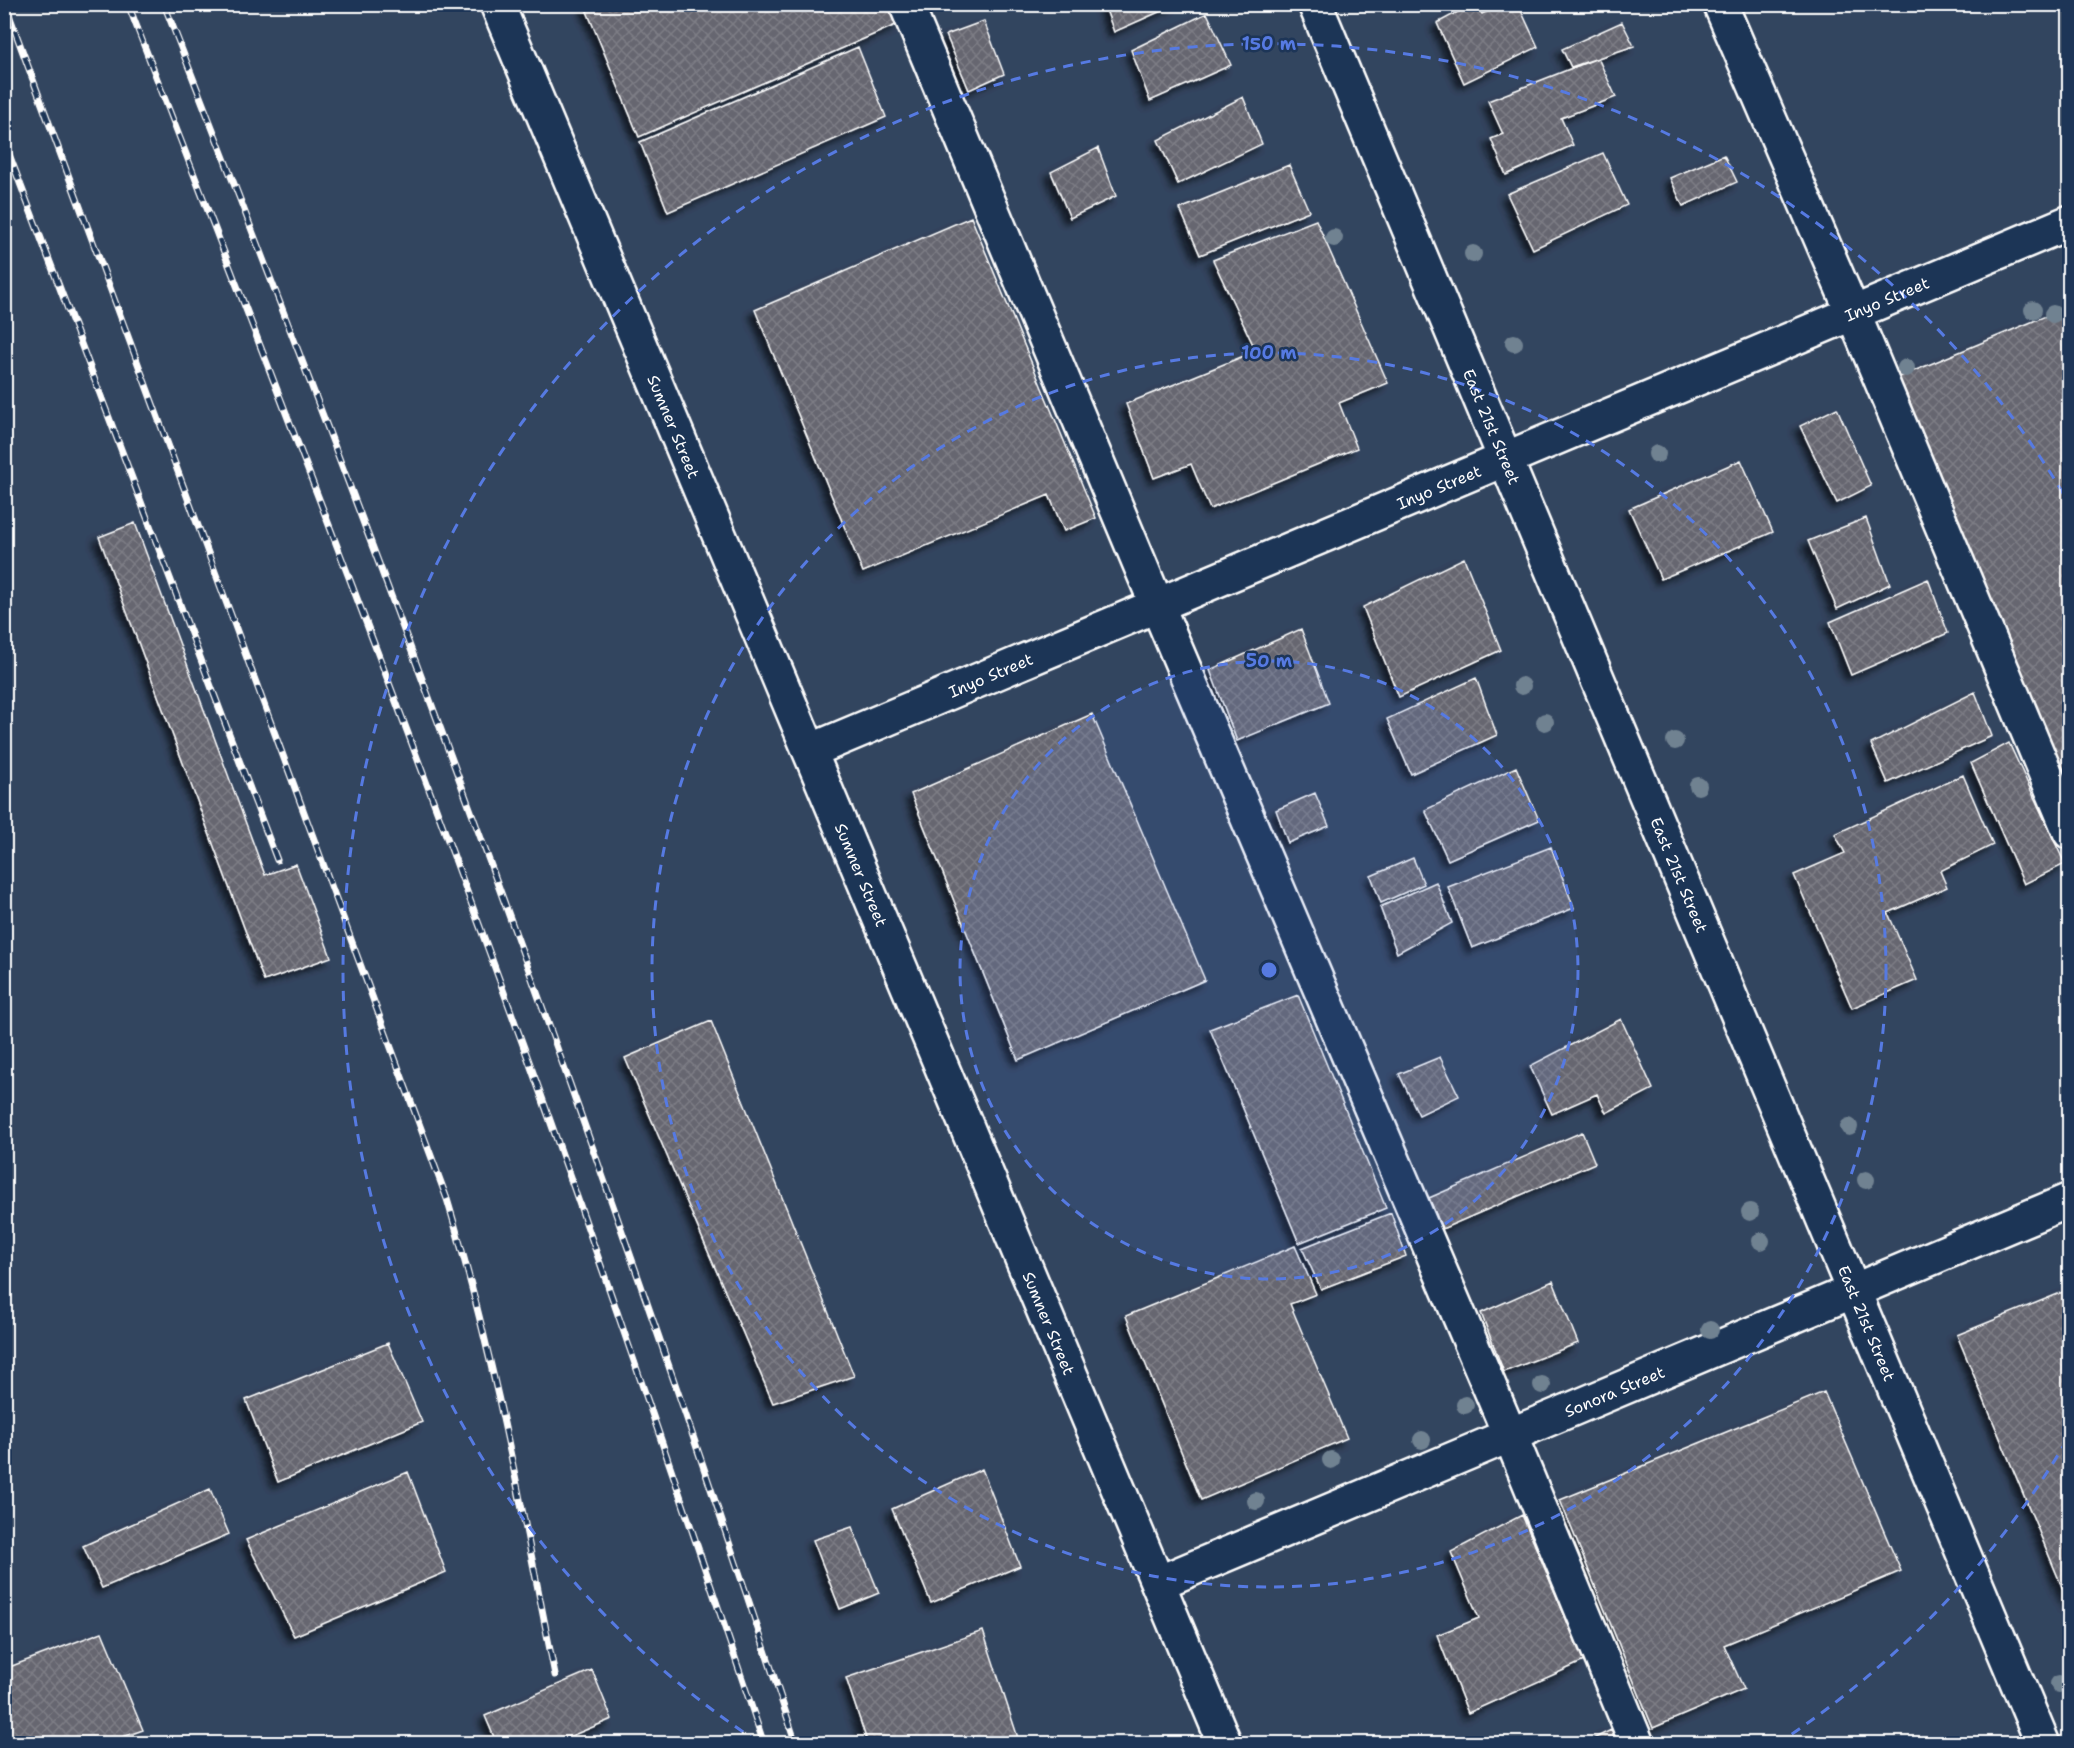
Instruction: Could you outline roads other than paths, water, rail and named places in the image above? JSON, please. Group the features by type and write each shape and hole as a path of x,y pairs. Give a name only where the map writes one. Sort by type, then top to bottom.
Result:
{"street":[{"name":"Sumner Street","path":"497,4 1225,1743"},
{"path":"906,4 1157,605 1510,1435 1638,1743"},
{"name":"East 21st Street","path":"1315,4 2043,1743"},
{"path":"1720,4 1853,313 2070,832"},
{"name":"Inyo Street","path":"810,751 2070,222"},
{"name":"Sonora Street","path":"1158,1583 2070,1200"}],"railway":[{"path":"5,4 447,1199 464,1257 493,1376 555,1675"},
{"path":"128,4 337,547 490,955 625,1336 764,1744"},
{"path":"164,4 331,436 571,1087 648,1305 796,1744"},
{"path":"4,141 277,860"}]}
